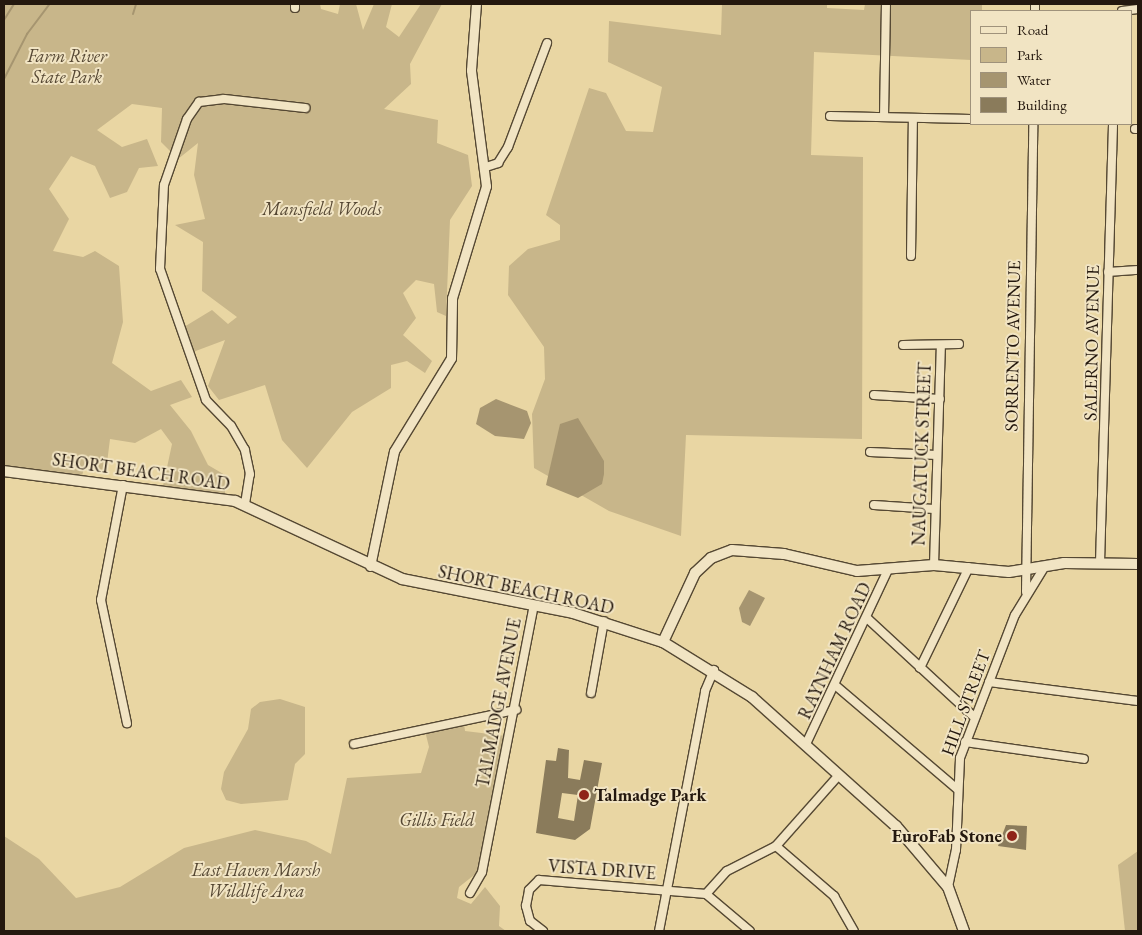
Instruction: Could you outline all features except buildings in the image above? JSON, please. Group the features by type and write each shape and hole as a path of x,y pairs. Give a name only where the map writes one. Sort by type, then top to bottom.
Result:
{"main road":[{"name":"SHORT BEACH ROAD","path":"4,471 123,485 245,504 370,566 439,590 534,605 604,621 663,642 714,670 806,744 923,853 948,887 964,931"},
{"path":"663,642 688,583 703,565 723,553 752,549 847,571 888,570 934,565 1004,572 1045,566 1100,563 1138,564"}],"street":[{"path":"370,566 396,446 451,358 452,298 483,197 486,167 471,70 476,4"},
{"path":"884,117 886,4"},
{"path":"486,167 498,163 505,152 547,43"},
{"path":"245,504 250,474 245,450 231,426 206,400 160,269 164,185 187,119 199,102 224,99 306,108"},
{"path":"830,116 970,119"},
{"path":"911,256 913,118"},
{"name":"SORRENTO AVENUE","path":"1025,570 1032,125"},
{"name":"SALERNO AVENUE","path":"1100,563 1113,125"},
{"path":"1108,272 1138,270"},
{"path":"903,345 959,344"},
{"name":"NAUGATUCK STREET","path":"934,565 934,509 941,345"},
{"path":"874,395 940,399"},
{"path":"870,452 937,455"},
{"path":"123,485 101,600 127,723"},
{"path":"874,505 934,509"},
{"name":"HILL STREET","path":"948,887 956,850 957,789 965,742 973,716 1026,592 1045,566"},
{"path":"920,668 969,567"},
{"name":"RAYNHAM ROAD","path":"806,744 868,619 888,570"},
{"name":"HILL STREET","path":"1025,570 1026,592"},
{"name":"TALMADGE AVENUE","path":"470,893 482,872 516,710 534,605"},
{"path":"868,619 973,716"},
{"path":"591,693 604,621"},
{"path":"660,931 705,691 714,670"},
{"path":"989,682 1138,701"},
{"path":"835,686 957,789"},
{"path":"354,744 516,710"},
{"path":"965,742 1084,759"},
{"path":"750,931 706,894 727,871 776,846 839,775"},
{"path":"776,846 834,896 854,931"},
{"name":"VISTA DRIVE","path":"543,931 530,921 526,906 529,890 539,880 706,894"}],"green space":[{"name":"Mansfield Woods","path":"4,4 320,4 321,9 338,14 340,4 356,4 363,30 374,4 392,4 386,27 399,37 421,4 442,4 410,64 411,84 384,109 438,120 437,143 468,155 472,186 450,220 446,316 437,312 434,284 416,280 403,293 416,318 403,335 432,361 425,373 407,361 391,365 391,388 352,412 307,468 282,440 265,385 219,400 208,386 225,340 193,352 184,327 212,310 228,324 237,317 202,291 203,242 175,225 205,219 194,175 198,143 178,159 161,142 162,108 132,104 97,130 122,147 147,139 158,166 139,168 127,192 110,198 95,166 71,156 49,189 69,219 53,251 83,257 95,251 119,266 123,322 112,363 151,391 181,380 192,397 170,405 191,431 208,465 225,475 225,496 163,486 172,444 161,429 135,443 110,439 106,471 84,468 82,476 4,465"},
{"path":"722,4 827,4 827,8 864,10 865,4 982,4 982,10 970,10 970,60 814,52 811,155 863,157 862,439 686,435 681,536 609,511 534,468 532,414 545,379 544,347 508,295 509,266 528,249 560,240 560,225 546,215 589,88 606,93 626,131 653,132 662,87 608,62 609,21 721,35"},
{"path":"280,699 305,707 305,754 295,764 288,800 241,804 226,800 221,789 224,772 248,729 251,709 260,702"},
{"path":"464,723 465,731 506,736 478,872 459,887 457,898 471,904 485,887 500,906 499,926 506,931 4,931 4,836 39,859 76,898 120,887 184,848 255,830 306,841 331,854 347,778 421,773 429,747 425,731"},
{"path":"1138,851 1138,931 1125,931 1118,865"}],"water":[{"path":"496,399 527,411 531,423 524,439 495,436 476,424 480,408"},
{"path":"578,418 604,461 604,474 602,484 578,498 546,485 560,424"},
{"path":"749,590 765,598 750,626 742,622 739,608"}],"waterway":[{"path":"4,20 14,4"},
{"path":"4,79 27,34 50,4"},
{"path":"133,14 136,4"}],"place":[{"name":"Talmadge Park","path":"584,795"},
{"name":"EuroFab Stone","path":"1012,836"}],"park label":[{"name":"Farm River State Park","path":"67,67"},
{"name":"Gillis Field","path":"437,820"},
{"name":"East Haven Marsh Wildlife Area","path":"256,881"}]}
